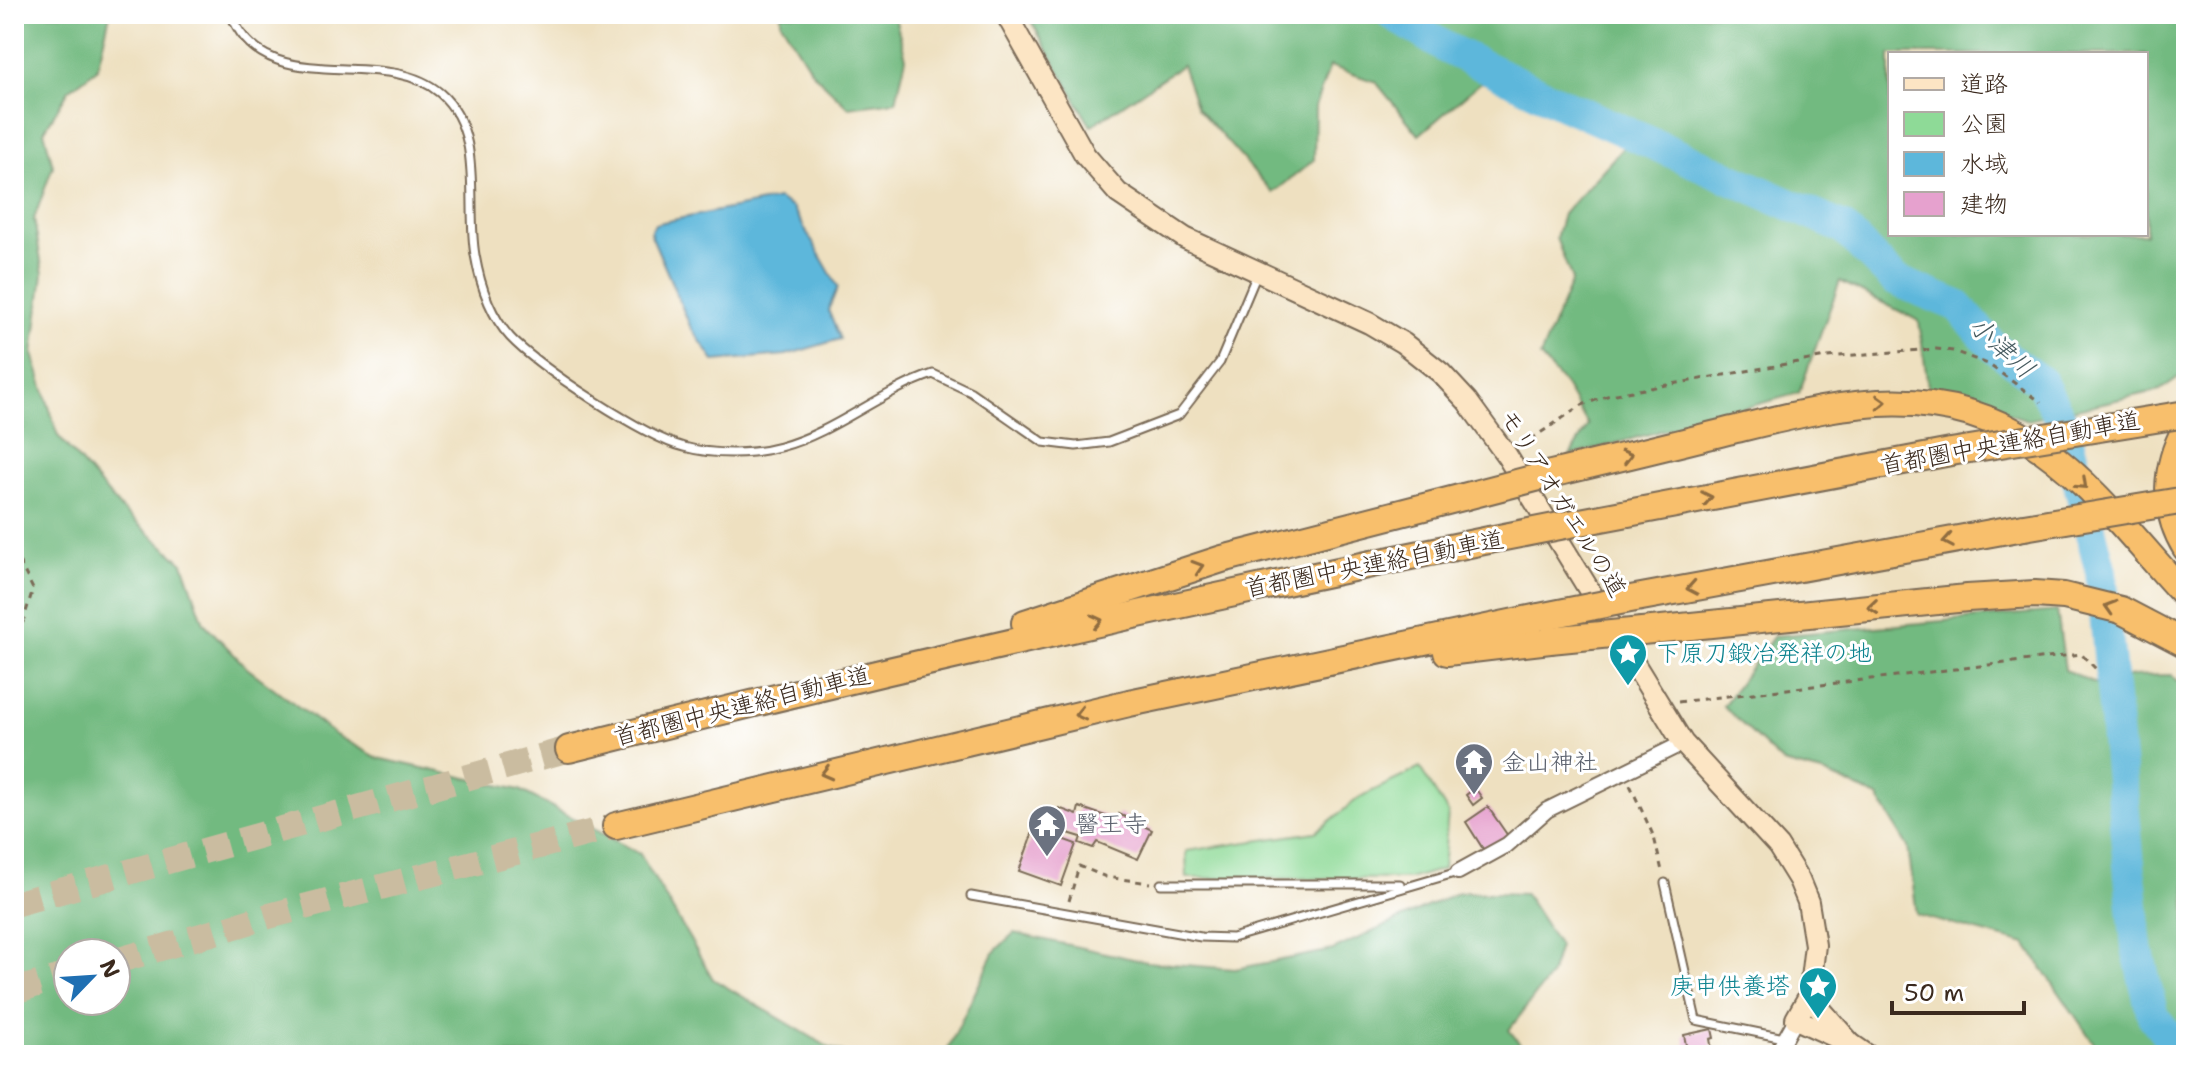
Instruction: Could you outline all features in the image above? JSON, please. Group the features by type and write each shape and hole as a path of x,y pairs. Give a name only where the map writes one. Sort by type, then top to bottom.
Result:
{"highway":[{"path":"858,677 1222,559 1551,474 1828,407 1907,401 1970,412 2007,428 2066,469 2178,587"},
{"name":"首都圏中央連絡自動車道","path":"569,749 1134,613 1575,523 1951,452 2186,414"},
{"path":"2186,428 2177,444 2168,490 2173,522 2186,548"},
{"path":"616,826 1129,703 1545,628 1625,600 2186,500"},
{"path":"1545,628 1642,631 2035,594 2064,596 2121,610 2182,641"}],"street":[{"name":"モリアオガエルの道","path":"1006,14 1085,155 1118,193 1150,219 1257,274 1369,323 1403,343 1441,373 1467,401 1507,456 1683,743 1778,846 1799,880 1814,926 1814,970 1809,996 1796,1019"},
{"path":"1458,872 1507,845 1547,810 1683,743"},
{"path":"1809,996 1859,1050"},
{"path":"1776,1055 1796,1019 1859,1050"}],"lane":[{"path":"231,14 254,46 282,64 405,75 440,93 459,117 468,144 475,255 487,303 510,338 621,417 683,447 731,453 779,448 851,417 905,384 933,374 971,392 1043,442 1076,446 1109,442 1179,415 1220,362 1257,274"},
{"path":"971,896 1201,937 1232,938 1458,872"},
{"path":"1665,883 1696,1020 1784,1038"},
{"path":"1161,884 1410,884"}],"path":[{"path":"1507,456 1582,405 1610,395 1826,357 1953,351 1988,364 2041,402"},
{"path":"14,551 33,589 14,651"},
{"path":"1658,705 2081,654 2097,670"},
{"path":"1625,774 1654,837 1665,883"},
{"path":"1066,913 1079,866 1106,877 1134,881"}],"green space":[{"path":"14,14 110,14 97,69 69,90 44,131 53,166 34,219 43,274 33,354 58,436 121,509 183,563 204,623 247,668 337,736 378,758 520,790 640,854 713,979 830,1048 849,1055 14,1055"},
{"path":"781,14 894,14 906,58 896,101 848,107 813,73 781,22"},
{"path":"1027,14 2186,14 2186,372 2160,390 2028,420 1928,387 1919,321 1840,281 1799,393 1570,456 1588,425 1564,384 1540,357 1572,280 1556,238 1563,214 1640,129 1481,82 1419,135 1376,82 1330,66 1315,106 1314,160 1273,193 1197,108 1182,65 1091,126"},
{"path":"2057,611 2065,670 2101,686 2132,676 2171,675 2186,689 2186,1055 2102,1055 2026,944 1917,915 1908,847 1878,797 1826,774 1783,763 1723,706 1774,636"},
{"path":"1420,768 1448,813 1443,869 1409,879 1187,878 1186,851 1316,832 1360,797"},
{"path":"1459,892 1525,894 1559,946 1550,976 1509,1030 1529,1055 945,1055 995,951 1014,933 1147,962 1235,969 1333,950"}],"water":[{"path":"778,199 793,208 838,287 828,310 840,339 786,355 714,361 690,326 650,232 655,224"}],"building":[{"name":"金山神社","path":"1475,788 1482,798 1473,805 1466,795"},
{"path":"1079,807 1117,820 1119,814 1152,830 1138,859 1097,842 1093,848 1079,843 1081,837 1055,829 1059,808 1077,815"},
{"path":"1488,807 1508,836 1485,852 1466,822"},
{"name":"醫王寺","path":"1034,829 1076,844 1061,886 1019,871"},
{"path":"1712,1029 1713,1055 1688,1055 1684,1035"}],"waterway":[{"name":"小津川","path":"1392,14 1446,48 1563,104 1843,228 1895,280 1958,306 1994,347 2041,382 2065,428 2101,572 2137,948 2153,1016 2183,1055"}],"tunnel":[{"path":"14,904 569,749"},
{"path":"132,956 269,916 616,826"},
{"path":"14,991 52,980"}],"place":[{"name":"下原刀鍛冶発祥の地","path":"1628,687"},
{"name":"金山神社","path":"1474,796"},
{"name":"醫王寺","path":"1047,858"},
{"name":"庚申供養塔","path":"1818,1020"}]}
